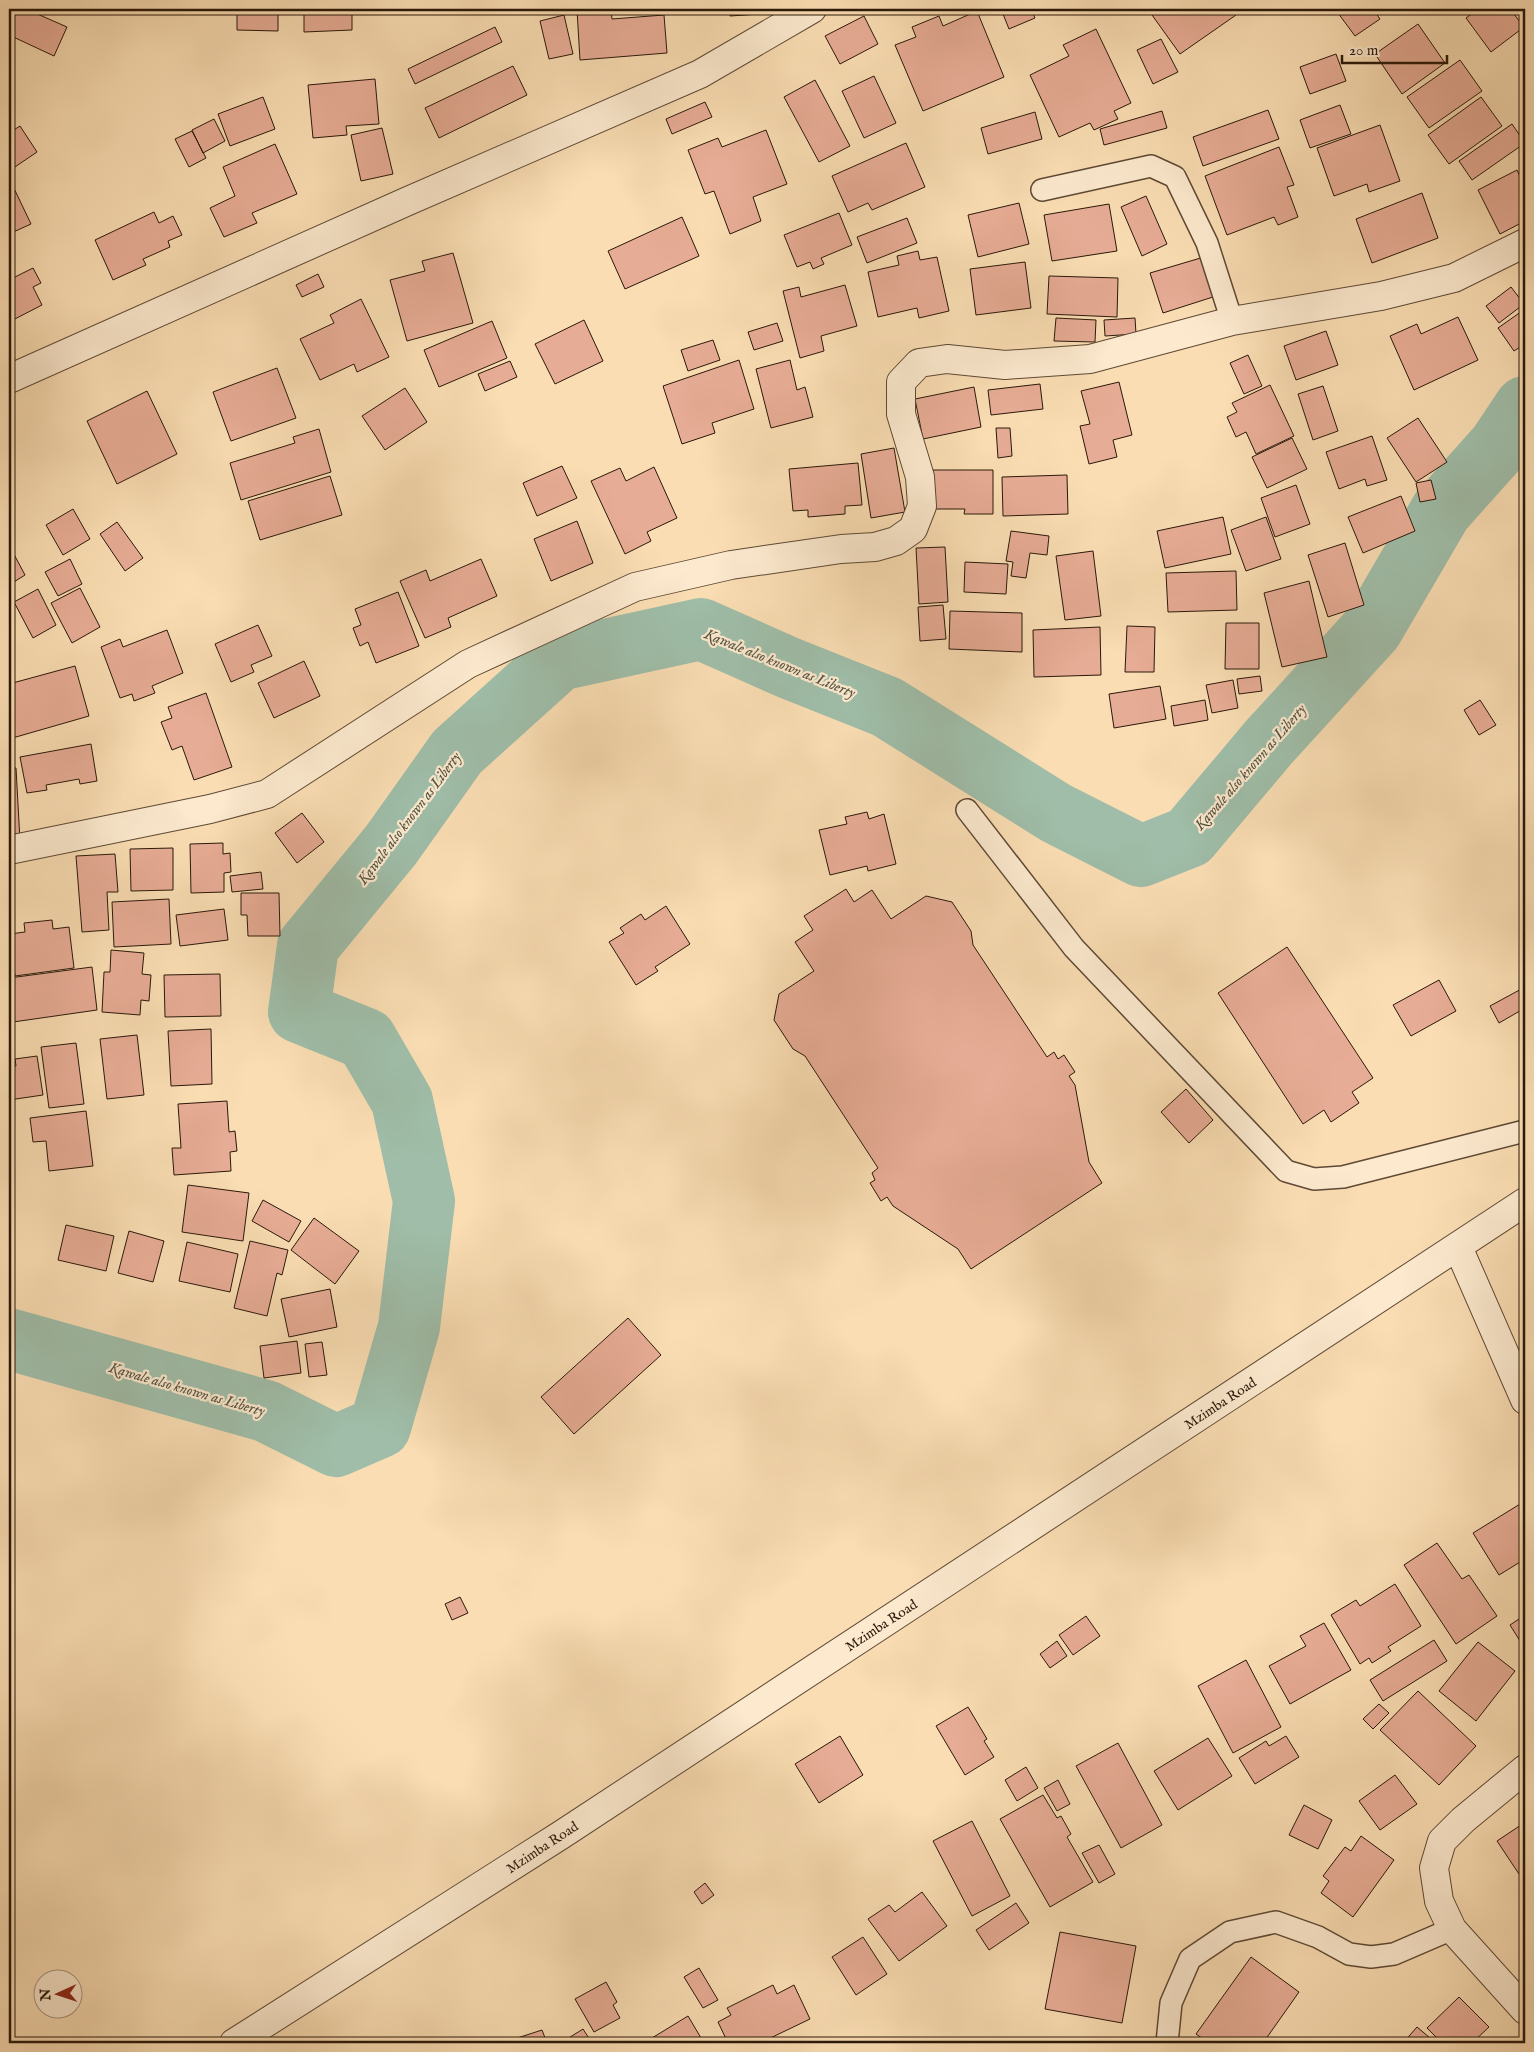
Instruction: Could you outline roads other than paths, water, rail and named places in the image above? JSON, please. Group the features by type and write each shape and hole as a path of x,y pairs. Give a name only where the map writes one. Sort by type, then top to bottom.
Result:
{"street":[{"path":"9,379 408,201 700,74 812,9"},
{"path":"9,850 210,809 267,794 468,664 635,587 731,565 841,548 875,547 896,540 913,530 922,506 920,477 901,414 901,382 920,363 946,359 1005,365 1090,359 1232,321 1381,296 1454,278 1525,243"},
{"name":"Mzimba Road","path":"234,2043 569,1829 1525,1202"},
{"path":"1458,1247 1525,1400"},
{"path":"1525,1769 1463,1820 1442,1841 1434,1868 1439,1901 1452,1929 1525,2010"}],"lane":[{"path":"1042,190 1151,166 1175,178 1207,243 1232,321"},
{"path":"967,810 1074,948 1286,1171 1314,1179 1343,1177 1525,1131"},
{"path":"1167,2043 1170,2002 1190,1959 1230,1932 1276,1922 1318,1936 1349,1954 1372,1957 1394,1954 1452,1929"}],"waterway":[{"name":"Kawale also known as Liberty","path":"9,1339 266,1411 336,1446 380,1427 409,1327 424,1201 402,1101 366,1039 299,1012 308,946 391,845 457,752 559,660 701,629 789,668 887,707 1056,813 1141,856 1189,837 1269,742 1372,629 1441,511 1499,446 1525,407"}]}
